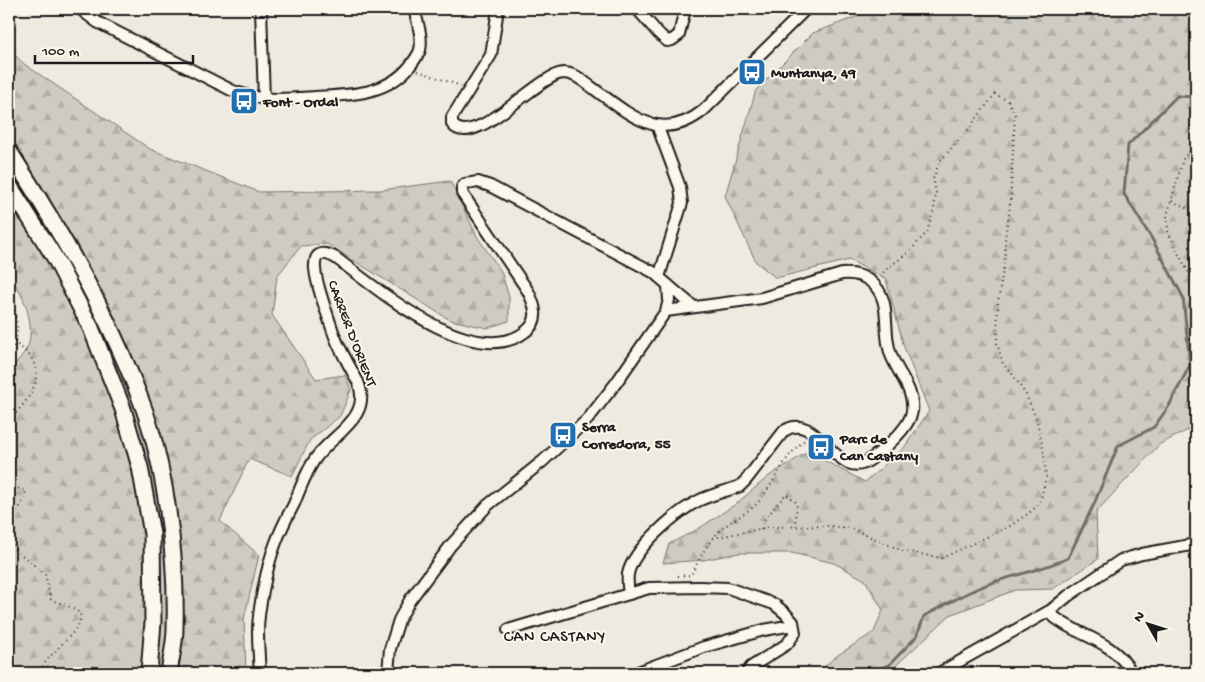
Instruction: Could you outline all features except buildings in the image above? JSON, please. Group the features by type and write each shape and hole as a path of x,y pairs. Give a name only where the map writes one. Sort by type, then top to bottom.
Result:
{"highway":[{"path":"9,151 75,260 115,336 141,399 160,463 172,545 175,630 169,673"},
{"path":"9,185 55,258 86,319 123,409 140,467 152,534 153,622 148,673"}],"street":[{"path":"80,9 97,22 233,91 264,100 348,95 369,91 397,79 409,68 420,52 421,46 414,9"},
{"path":"262,9 264,100"},
{"path":"498,9 491,55 452,117 452,124 459,129 465,130 484,124 542,83 562,74 578,77 633,116 647,123 678,126 694,118 704,110 806,9"},
{"path":"637,9 661,36 667,40 672,40 679,35 684,9"},
{"path":"657,125 680,187 682,202 659,278"},
{"name":"CARRER D'ORIENT","path":"260,673 259,618 275,545 309,468 322,450 358,413 362,398 362,390 334,334 315,277 314,263 318,256 326,254 336,258 411,313 455,334 482,341 505,340 518,336 526,332 533,323 536,315 535,306 528,291 462,193 462,187 465,184 478,182 490,186 653,272 694,307"},
{"path":"629,594 628,575 631,566 639,552 656,533 692,505 740,486 784,431 800,426 808,430 842,459 852,464 859,464 870,459 899,433 912,413 912,397 889,350 884,301 879,290 864,277 849,273 842,274 762,298 666,311"},
{"path":"388,673 390,649 404,608 451,545 488,505 543,461 588,419 616,383 666,311 670,300 668,285"},
{"path":"939,673 1048,612 1121,560 1196,544"},
{"path":"508,630 649,588 699,586 728,588 774,604 793,622 795,633 787,644 751,668 747,673"},
{"path":"1048,612 1063,624 1105,644 1117,654 1132,673"},
{"path":"635,673 704,647 764,630 793,625"}],"path":[{"path":"409,68 471,89"},
{"path":"713,538 761,528 828,526 850,528 903,551 942,558 1010,526 1040,503 1046,477 1044,454 1037,420 1026,395 1011,372 1003,364 997,343 998,302 1006,257 1004,238 1010,208 1015,115 1008,101 995,94 967,131 940,161 933,179 936,193 934,209 927,232 909,252 885,270 874,285"},
{"path":"1196,143 1183,159 1167,216 1168,231 1196,286"},
{"path":"1172,201 1196,213"},
{"path":"9,303 14,310 18,330 16,344 9,355"},
{"path":"9,420 30,397 37,379 36,365 26,350 16,344"},
{"path":"675,577 692,575 713,538 725,526 747,512 760,500 789,456 802,442 813,434"},
{"path":"9,490 14,487 26,491 21,505 9,525 13,548 45,574 51,600 66,605 80,613 80,621 73,632 55,649 41,667 39,673"},
{"path":"761,528 765,519 786,494 797,503 795,526"}],"green space":[{"path":"877,9 1196,9 1196,428 1190,429 1160,444 1096,512 1098,559 1053,589 1015,590 950,615 888,673 817,673 838,655 874,632 883,610 865,580 834,563 792,553 739,553 703,560 663,563 669,544 698,529 736,504 769,476 812,449 827,462 865,482 904,448 929,411 904,347 886,279 849,260 776,278 756,262 725,196 756,90 813,33"},
{"path":"9,49 24,64 150,149 259,192 381,190 450,181 478,238 501,271 509,297 509,321 487,328 450,320 327,244 301,246 277,276 272,315 316,379 345,375 351,390 340,416 310,440 292,476 249,459 220,521 259,555 244,619 246,673 9,673 9,372 28,346 30,325 23,298 9,276"}],"waterway":[{"path":"1196,97 1177,96 1128,145 1124,194 1152,239 1183,297 1190,365 1196,372"},
{"path":"868,673 889,665 917,636 924,616 985,585 1068,558 1094,504 1118,446 1154,427 1169,406 1190,365"}],"place":[{"name":"Muntanya, 49","path":"752,72"},
{"name":"Font - Ordal","path":"244,101"},
{"name":"Serra Corredora, 55","path":"563,435"},
{"name":"Parc de Can Castany","path":"821,447"}],"district":[{"name":"CAN CASTANY","path":"555,635"}]}
